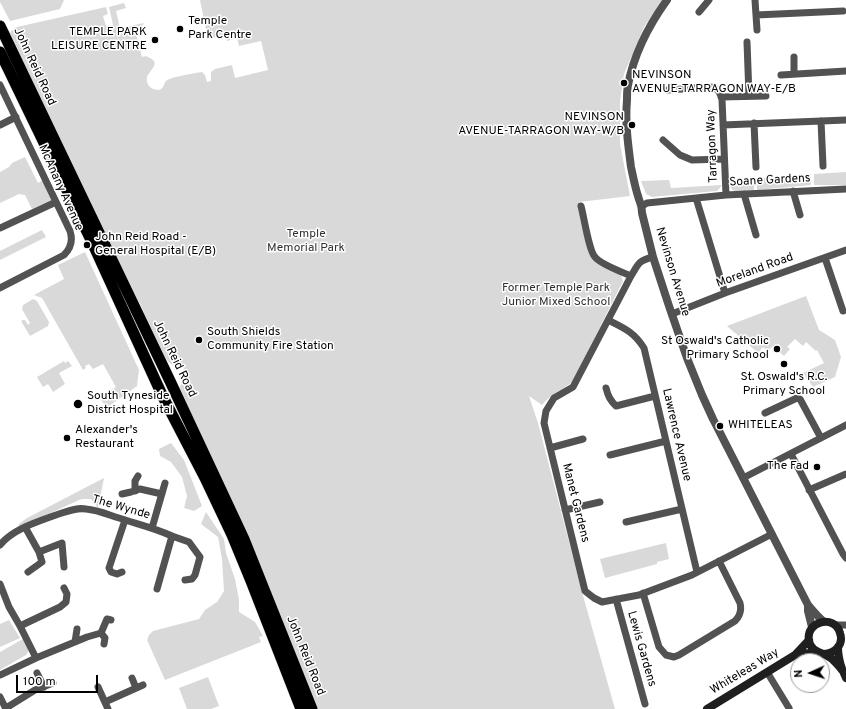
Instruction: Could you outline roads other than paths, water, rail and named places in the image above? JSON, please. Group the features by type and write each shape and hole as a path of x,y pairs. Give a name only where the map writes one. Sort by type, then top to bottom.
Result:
{"highway":[{"name":"John Reid Road","path":"0,26 244,539 312,709"},
{"name":"John Reid Road","path":"0,52 92,242 163,397 202,471 232,535 301,709"}],"main road":[{"path":"820,653 812,648 809,640 812,627 823,621 827,621 835,625 844,635 838,647 830,653"},
{"name":"Whiteleas Way","path":"797,653 809,640"},
{"path":"838,647 838,653 844,674"},
{"name":"Whiteleas Way","path":"707,709 790,658"},
{"path":"830,658 844,674"}],"street":[{"name":"Nevinson Avenue","path":"667,0 656,14 642,43 634,63 628,85 626,122 632,172 638,198 642,206 642,213 653,257 672,314 687,358 710,412 808,605 816,616 823,621"},
{"path":"698,12 709,0"},
{"path":"755,0 757,30"},
{"path":"756,15 843,11"},
{"path":"747,42 749,96"},
{"path":"794,57 794,74"},
{"path":"781,75 846,71"},
{"name":"McAnany Avenue","path":"0,85 71,234 72,243 64,255 0,288"},
{"name":"Tarragon Way","path":"668,90 710,87 716,88 720,92 726,195"},
{"name":"Tarragon Way","path":"721,97 766,96"},
{"path":"0,125 16,118"},
{"path":"723,125 846,120"},
{"path":"821,121 823,166"},
{"path":"754,124 756,167"},
{"path":"663,140 680,155 692,160 724,159"},
{"name":"Soane Gardens","path":"642,206 647,203 726,195 846,189"},
{"path":"793,191 800,215"},
{"path":"744,194 756,235"},
{"path":"696,198 725,293"},
{"path":"0,228 56,202"},
{"path":"581,206 591,250 595,258 631,276"},
{"name":"Moreland Road","path":"672,314 725,293 846,250"},
{"name":"Manet Gardens","path":"653,257 643,260 631,276 573,388 554,398 546,411 544,422 585,591 602,602 644,593 692,575 772,534"},
{"path":"825,258 844,311"},
{"name":"Lawrence Avenue","path":"608,320 631,333 639,340 644,348 697,572"},
{"path":"606,388 610,400 616,406 655,396"},
{"path":"770,413 797,398 800,399 821,438"},
{"path":"743,478 846,426"},
{"path":"550,448 582,439"},
{"path":"610,454 666,441"},
{"path":"791,454 846,558"},
{"path":"809,490 846,474"},
{"path":"135,491 135,481 138,476"},
{"path":"152,528 165,483"},
{"path":"122,494 140,489 162,494"},
{"path":"565,510 600,502"},
{"name":"The Wynde","path":"0,545 4,540 25,527 73,510 85,508 152,528 189,542 200,557 195,576 192,579 185,580"},
{"path":"626,522 682,509"},
{"path":"122,572 117,574 111,572 109,568 125,520"},
{"path":"25,527 39,552 42,562 28,572"},
{"path":"157,589 172,536"},
{"path":"39,552 62,543 64,568"},
{"path":"644,593 659,647 666,655 674,657 679,655 735,621 740,614 740,603 719,561"},
{"path":"0,584 9,608 36,658"},
{"path":"20,626 60,607 66,602 67,594 64,588"},
{"name":"Lewis Gardens","path":"616,599 645,704"},
{"name":"Nevinson Avenue","path":"808,605 812,627"},
{"path":"101,633 106,619 111,620"},
{"path":"835,625 846,625"},
{"path":"75,642 77,629"},
{"path":"0,675 36,658 87,637 101,633"},
{"path":"101,633 106,638 104,644"},
{"path":"767,672 789,708"},
{"path":"37,673 44,687"},
{"path":"98,688 106,706 139,686 132,678"},
{"path":"0,697 6,709 35,690 53,683"}],"place":[{"name":"Temple Park Centre","path":"180,29"},
{"name":"TEMPLE PARK LEISURE CENTRE","path":"155,40"},
{"name":"NEVINSON AVENUE-TARRAGON WAY-E/B","path":"624,83"},
{"name":"NEVINSON AVENUE-TARRAGON WAY-W/B","path":"632,125"},
{"name":"John Reid Road - General Hospital (E/B)","path":"87,245"},
{"name":"South Shields Community Fire Station","path":"199,340"},
{"name":"St Oswald's Catholic Primary School","path":"777,349"},
{"name":"St. Oswald's R.C. Primary School","path":"784,364"},
{"name":"South Tyneside District Hospital","path":"78,404"},
{"name":"WHITELEAS","path":"720,426"},
{"name":"Alexander's Restaurant","path":"67,438"},
{"name":"The Fad","path":"817,467"}],"park label":[{"name":"Temple Memorial Park","path":"306,242"},
{"name":"Former Temple Park Junior Mixed School","path":"556,296"}]}
